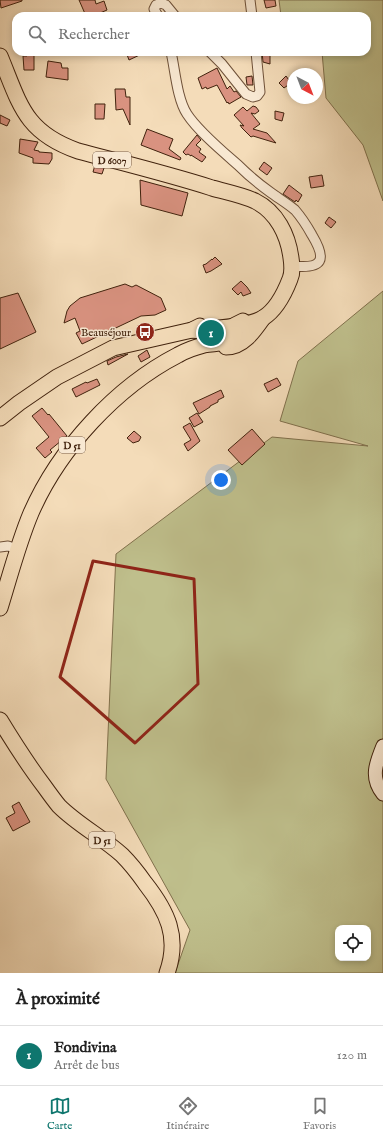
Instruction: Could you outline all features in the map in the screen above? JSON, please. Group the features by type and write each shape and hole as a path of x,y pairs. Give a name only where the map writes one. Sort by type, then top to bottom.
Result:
{"main road":[{"name":"D 6007","path":"0,56 19,104 32,122 50,138 64,146 78,151 256,201 278,220 287,237 290,249 291,264 291,277 281,297 275,306 264,317 242,325 192,330 114,348 57,377 0,418"},
{"name":"D 6007","path":"242,325 246,316 256,312 266,305 278,291 291,264"},
{"name":"D 51","path":"0,608 18,549 32,512 46,483 63,457 81,434 101,412 126,390 152,371 179,354 203,345 216,344 233,338 242,325"},
{"name":"D 51","path":"0,720 33,772 59,805 84,827 122,855 139,874 155,896 164,911 170,928 172,944 171,957 167,973"},
{"path":"383,746 377,761 375,774 376,783 383,794"}],"street":[{"path":"250,0 252,12"},
{"path":"156,12 154,9 156,5 161,3 166,5 172,12"},
{"path":"172,56 181,102 186,113 196,126 257,183 295,211 304,221 319,248 321,255 319,262 313,266 304,268 291,264"},
{"path":"214,56 246,94 253,97 257,96 260,92 256,56"},
{"path":"0,547 8,546 18,549"}],"highlighted area":[{"path":"93,561 194,579 198,684 135,743 60,677"}],"green space":[{"path":"279,0 383,0 383,201 363,145 326,98 322,56 371,56 371,12 280,12"},
{"path":"383,291 383,973 175,973 190,930 106,779 116,554 272,437 368,446 280,421 298,361"}],"building":[{"path":"0,0 22,0 22,1 1,8"},
{"path":"79,0 95,0 96,4 104,1 107,10 102,12 84,12"},
{"path":"264,0 275,0 276,6 266,8"},
{"path":"23,56 34,56 34,70 24,70"},
{"path":"128,56 138,56 129,60"},
{"path":"262,56 270,56 270,64 263,62"},
{"path":"48,61 61,63 62,68 68,68 68,80 46,77"},
{"path":"217,68 227,89 230,86 234,92 236,91 241,97 229,104 217,85 207,89 206,87 202,89 198,78"},
{"path":"252,76 253,85 247,85 246,77"},
{"path":"286,76 287,86 284,88 279,83"},
{"path":"115,89 125,89 126,97 130,97 130,125 123,109 116,110"},
{"path":"95,104 105,104 104,119 95,119"},
{"path":"253,106 259,111 255,114 251,113 260,124 253,129 267,133 276,143 253,136 251,137 240,125 244,126 234,115 243,107 247,111"},
{"path":"275,111 284,113 282,121 275,119"},
{"path":"0,115 10,120 7,126 0,123"},
{"path":"147,129 173,139 169,149 181,158 180,160 141,145"},
{"path":"197,135 201,140 196,145 201,149 199,152 206,157 202,162 191,155 186,155 183,152"},
{"path":"20,139 38,142 34,150 52,153 52,159 49,164 33,163 33,158 19,153"},
{"path":"264,162 272,168 267,175 259,169"},
{"path":"95,165 104,168 102,174 93,172"},
{"path":"322,175 324,186 311,188 309,177"},
{"path":"140,180 188,193 182,216 141,205"},
{"path":"289,185 302,195 298,202 296,200 295,202 283,194"},
{"path":"329,217 336,222 331,228 325,223"},
{"path":"215,257 222,264 206,273 203,265"},
{"path":"241,281 251,293 243,296 241,292 238,295 232,289"},
{"path":"125,284 132,287 136,285 161,298 166,310 155,315 141,316 82,344 76,333 80,331 75,318 64,323 70,306 80,298"},
{"path":"18,293 36,332 0,349 0,298"},
{"path":"147,350 150,357 141,362 138,356"},
{"path":"128,354 108,365 107,361"},
{"path":"277,378 281,385 268,392 264,384"},
{"path":"97,379 100,385 76,397 72,389 86,382 87,383"},
{"path":"221,390 224,397 199,414 193,403"},
{"path":"42,408 48,415 49,414 67,436 50,450 52,452 45,458 36,448 49,437 32,416"},
{"path":"197,413 203,422 194,427 189,418"},
{"path":"190,423 200,441 188,451 184,444 191,440 183,427"},
{"path":"252,429 265,444 242,465 228,450"},
{"path":"134,431 141,437 139,441 133,443 127,438"},
{"path":"19,802 30,822 13,831 6,818 15,813 12,806"}],"place":[{"name":"Beauséjour","path":"145,332"},
{"name":"Fondivina","path":"211,333"}]}
